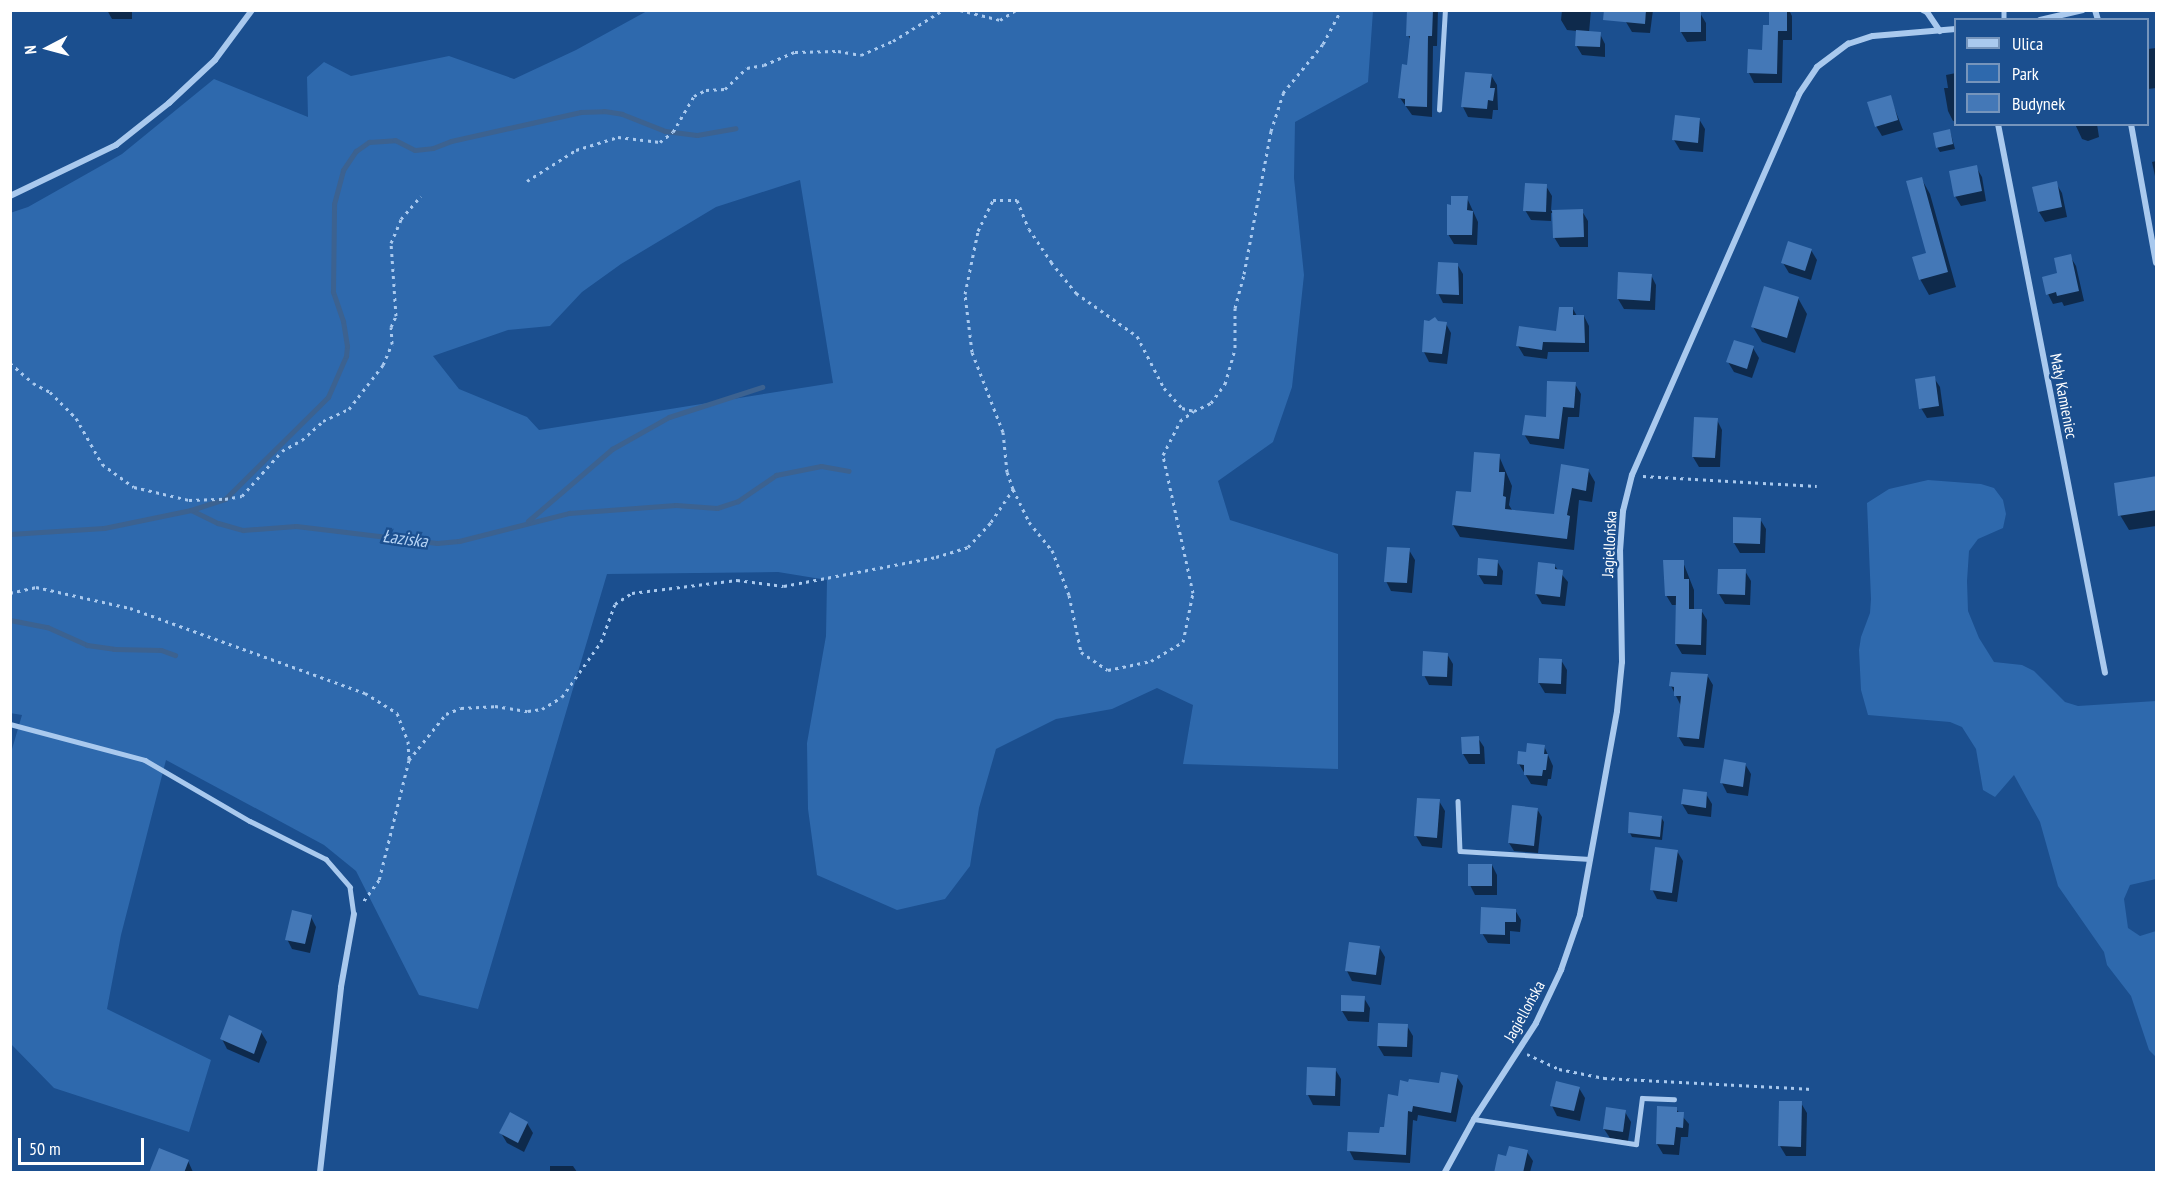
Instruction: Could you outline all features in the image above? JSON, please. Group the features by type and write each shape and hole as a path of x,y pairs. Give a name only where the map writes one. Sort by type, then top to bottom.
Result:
{"street":[{"path":"10,196 116,145 169,103 215,60 252,10"},
{"path":"1923,10 1927,12 1940,31"},
{"path":"2049,18 2083,10"},
{"name":"Jagiellońska","path":"1445,1173 1474,1119 1536,1023 1561,970 1580,915 1621,672 1620,551 1623,511 1632,475 1799,94 1817,67 1848,44 1873,36 1954,29"},
{"name":"Mały Kamieniec","path":"1998,126 2105,673"},
{"path":"2130,126 2157,262"},
{"path":"320,1173 341,987 354,914"}],"lane":[{"path":"1439,110 1445,10"},
{"path":"10,724 145,760 250,822 326,859 350,887 354,914"},
{"path":"1458,801 1460,851 1590,859"},
{"path":"1474,1119 1636,1144 1642,1098 1674,1099"}],"path":[{"path":"527,181 576,150 618,137 660,142 673,132 694,96 706,90 725,89 747,68 764,65 795,52 838,51 861,55 893,41 943,10"},
{"path":"960,10 1000,20 1016,10"},
{"path":"1194,411 1182,408 1164,388 1137,336 1076,294 1029,229 1017,200 993,200 978,231 965,294 972,352 1002,432 1007,472 1013,489 1029,522 1052,550 1069,595 1081,652 1107,670 1151,661 1183,642 1193,593 1163,455 1180,421 1211,403 1225,384 1235,348 1235,308 1244,274 1271,131 1283,93 1323,44 1341,10"},
{"path":"10,363 33,383 50,392 76,418 102,464 134,487 189,500 242,496 282,451 302,440 324,422 349,409 383,365 392,344 391,327 396,316 392,243 401,219 421,196"},
{"path":"1632,475 1817,486"},
{"path":"409,760 446,714 461,708 495,706 528,711 542,709 562,697 601,642 615,604 632,593 737,580 784,586 946,554 968,547 991,522 1013,489"},
{"path":"10,593 36,587 130,608 365,693 397,713 408,741 409,760 379,879 354,914"},
{"path":"1518,1050 1559,1069 1604,1078 1812,1089"}],"green space":[{"path":"647,11 1373,11 1368,82 1295,122 1294,178 1304,275 1292,387 1273,442 1218,481 1230,520 1338,554 1338,769 1183,764 1193,705 1157,688 1112,709 1056,719 996,749 979,808 970,866 945,899 897,910 817,875 808,809 807,743 826,636 827,580 778,572 607,574 478,1009 419,995 356,871 324,845 166,760 121,935 107,1009 211,1060 189,1132 54,1088 11,1044 10,756 22,715 10,713 10,213 28,207 122,154 214,79 308,117 307,77 324,62 351,76 449,56 514,79 576,50","holes":["800,180 833,383 539,430 527,417 459,389 433,356 508,330 550,326 582,292 621,264 716,207"]},
{"path":"1928,480 1981,484 1994,488 2003,500 2006,514 2003,528 1978,539 1969,551 1967,581 1968,611 1979,638 1994,662 2022,665 2034,671 2065,702 2078,706 2156,701 2156,879 2130,885 2124,899 2128,928 2140,936 2156,931 2156,1057 2149,1050 2131,996 2107,965 2104,952 2058,886 2040,822 2014,775 1995,797 1983,790 1976,749 1962,727 1950,722 1868,715 1861,690 1859,650 1870,613 1871,599 1867,503 1889,489"}],"building":[{"path":"1407,10 1433,10 1432,36 1428,36 1427,107 1405,106 1405,99 1398,98 1402,64 1407,65 1410,36 1406,36"},
{"path":"1604,10 1646,10 1645,24 1603,20"},
{"path":"1769,10 1787,10 1787,31 1778,31 1777,74 1747,73 1748,49 1762,50 1763,25 1769,25"},
{"path":"1701,11 1701,32 1680,32 1680,12"},
{"path":"1576,30 1601,32 1600,47 1575,46"},
{"path":"1465,72 1492,74 1490,88 1495,88 1493,101 1488,100 1487,109 1461,107"},
{"path":"1891,95 1898,120 1875,127 1867,102"},
{"path":"1675,115 1700,118 1698,143 1672,140"},
{"path":"1950,129 1953,144 1936,148 1933,133"},
{"path":"1977,165 1982,191 1954,197 1949,171"},
{"path":"1922,177 1948,272 1919,280 1912,257 1926,253 1906,181"},
{"path":"2057,181 2062,207 2038,212 2032,187"},
{"path":"1525,183 1547,184 1546,212 1523,211"},
{"path":"1451,196 1468,196 1467,210 1473,211 1472,235 1447,235 1447,204 1451,205"},
{"path":"1583,209 1584,237 1553,238 1552,210"},
{"path":"1788,241 1812,249 1805,271 1781,263"},
{"path":"2071,254 2079,291 2057,296 2056,292 2046,295 2042,277 2057,273 2054,258"},
{"path":"1438,262 1458,263 1459,295 1436,294"},
{"path":"1618,272 1652,274 1650,301 1617,299"},
{"path":"1764,286 1799,297 1787,338 1751,327"},
{"path":"1559,307 1573,307 1573,315 1584,315 1585,343 1543,342 1542,350 1516,346 1519,326 1556,331"},
{"path":"1435,317 1438,321 1447,322 1442,354 1422,352 1424,320 1429,321"},
{"path":"1734,340 1754,346 1747,369 1726,362"},
{"path":"1935,376 1939,406 1919,409 1915,379"},
{"path":"1547,381 1576,382 1574,408 1563,407 1559,439 1522,435 1525,415 1546,417"},
{"path":"1694,417 1718,418 1715,458 1692,457"},
{"path":"1474,452 1500,454 1499,472 1505,472 1503,496 1506,497 1505,509 1554,514 1561,464 1589,469 1586,491 1572,488 1567,515 1570,516 1567,539 1452,525 1456,491 1471,492"},
{"path":"2157,476 2157,510 2118,516 2114,483"},
{"path":"1733,517 1761,518 1760,544 1733,543"},
{"path":"1387,547 1410,548 1407,583 1384,582"},
{"path":"1478,558 1498,560 1497,576 1477,575"},
{"path":"1663,560 1684,560 1684,579 1689,579 1689,609 1702,609 1701,645 1675,644 1676,596 1665,596"},
{"path":"1538,562 1555,564 1555,569 1563,570 1560,597 1535,594"},
{"path":"1718,569 1746,569 1745,595 1717,594"},
{"path":"1423,651 1448,653 1447,677 1422,676"},
{"path":"1539,658 1562,659 1561,684 1538,683"},
{"path":"1671,672 1708,674 1699,739 1677,737 1681,696 1674,696 1674,687 1669,686"},
{"path":"1479,736 1480,754 1462,754 1461,737"},
{"path":"1527,743 1545,745 1544,754 1548,754 1546,770 1543,770 1542,776 1524,775 1524,765 1517,764 1518,751 1526,752"},
{"path":"1724,759 1746,763 1743,787 1720,783"},
{"path":"1683,789 1707,792 1706,808 1681,804"},
{"path":"1417,798 1440,799 1437,838 1414,836"},
{"path":"1512,805 1538,808 1534,846 1508,843"},
{"path":"1629,812 1662,816 1660,837 1628,833"},
{"path":"1655,847 1678,850 1672,893 1650,890"},
{"path":"1468,864 1492,864 1492,886 1468,886"},
{"path":"1481,907 1516,909 1516,922 1505,922 1505,935 1480,934"},
{"path":"292,910 312,915 305,944 285,940"},
{"path":"1349,942 1380,946 1376,975 1345,971"},
{"path":"1341,995 1365,996 1364,1012 1341,1011"},
{"path":"229,1015 262,1031 254,1054 220,1039"},
{"path":"1378,1023 1408,1024 1407,1047 1377,1046"},
{"path":"1307,1067 1336,1068 1335,1096 1306,1095"},
{"path":"1441,1072 1458,1075 1451,1113 1413,1106 1412,1112 1408,1111 1406,1155 1347,1151 1348,1132 1379,1133 1380,1127 1384,1127 1388,1094 1398,1096 1400,1080 1439,1083"},
{"path":"1556,1081 1580,1087 1574,1111 1550,1106"},
{"path":"1779,1101 1802,1101 1801,1147 1778,1146"},
{"path":"1657,1106 1677,1107 1677,1112 1684,1112 1683,1128 1676,1127 1674,1145 1656,1144"},
{"path":"1606,1107 1626,1110 1623,1132 1603,1129"},
{"path":"510,1112 528,1122 518,1143 499,1133"},
{"path":"1509,1146 1528,1150 1523,1173 1494,1173 1498,1154 1506,1156"},
{"path":"159,1148 189,1160 184,1173 149,1173"}],"waterway":[{"path":"10,534 104,528 191,510 225,499 328,397 346,356 347,346 343,321 333,292 334,204 343,170 356,151 369,142 395,140 415,150 433,148 451,141 581,112 604,111 622,114 665,131 697,135 735,128"},
{"name":"Łaziska","path":"528,521 612,449 669,417 762,387"},
{"name":"Łaziska","path":"191,510 218,523 243,530 296,526 437,543 459,541 569,513 676,505 717,508 738,501 776,475 821,466 849,471"},
{"path":"10,620 47,627 87,645 114,649 161,650 175,655"}]}
